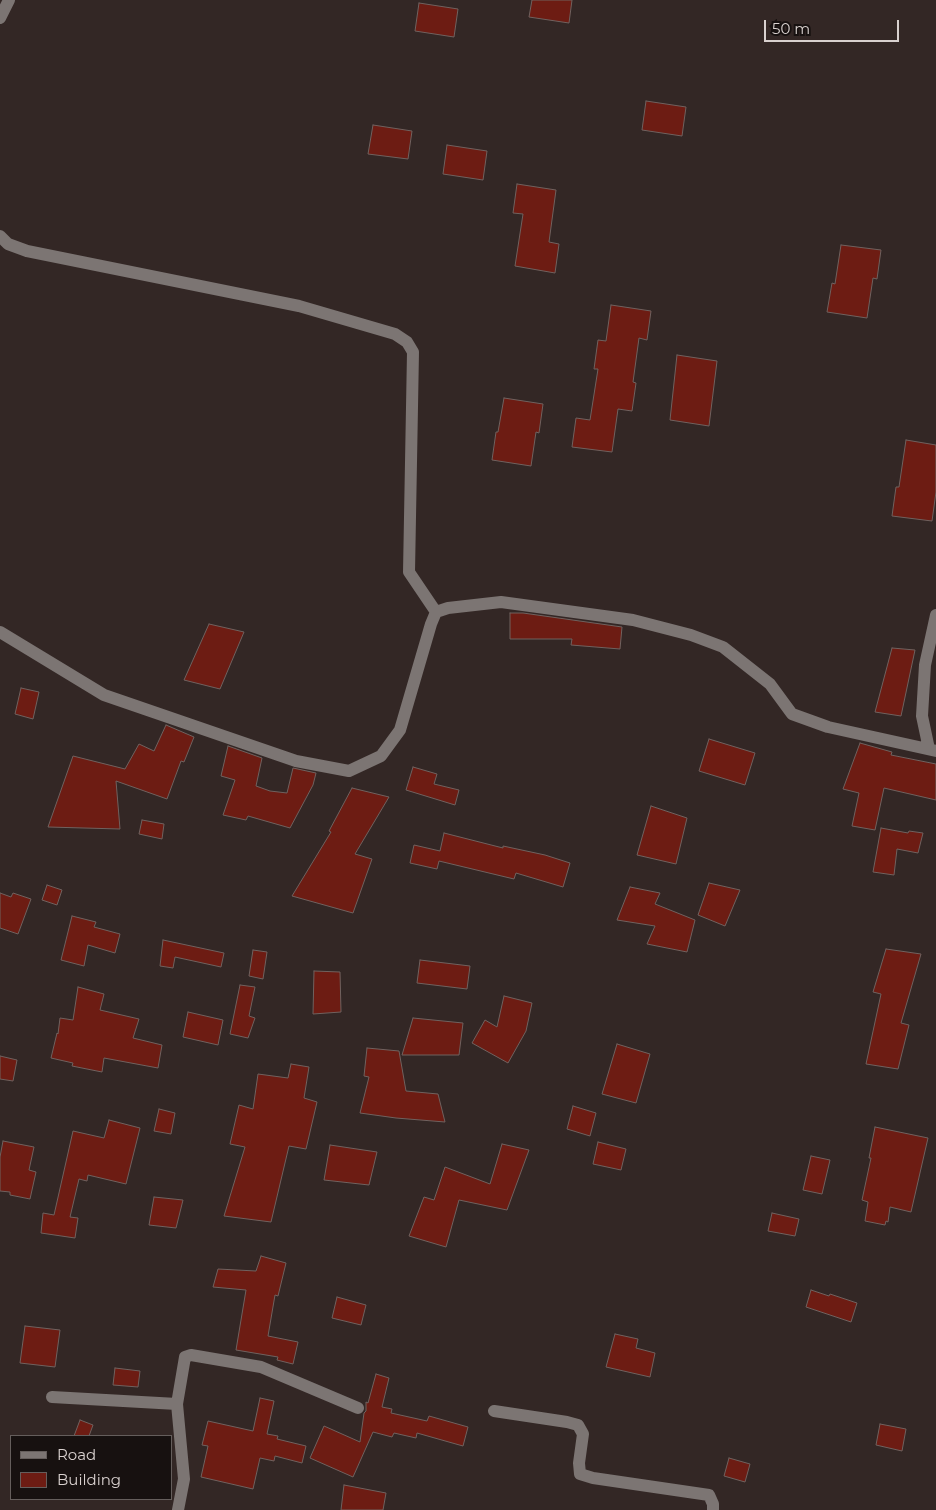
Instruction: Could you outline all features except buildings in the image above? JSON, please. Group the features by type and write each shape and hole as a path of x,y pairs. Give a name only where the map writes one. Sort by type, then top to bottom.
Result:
{"street":[{"path":"0,18 9,0"},
{"path":"0,236 8,244 27,251 299,306 395,334 407,342 413,352 409,572 436,612"},
{"path":"0,632 104,695 296,760 349,772 381,756 400,730 431,624 436,612 448,608 501,602 633,620 691,635 723,647 770,684 792,714 828,728 932,750 922,716 925,665 936,615"},
{"path":"178,1510 184,1479 177,1404 186,1357 191,1355 261,1367 358,1408"},
{"path":"52,1398 177,1404"},
{"path":"494,1411 578,1425 582,1434 579,1463 580,1474 593,1478 709,1495 713,1504 713,1510"}]}
